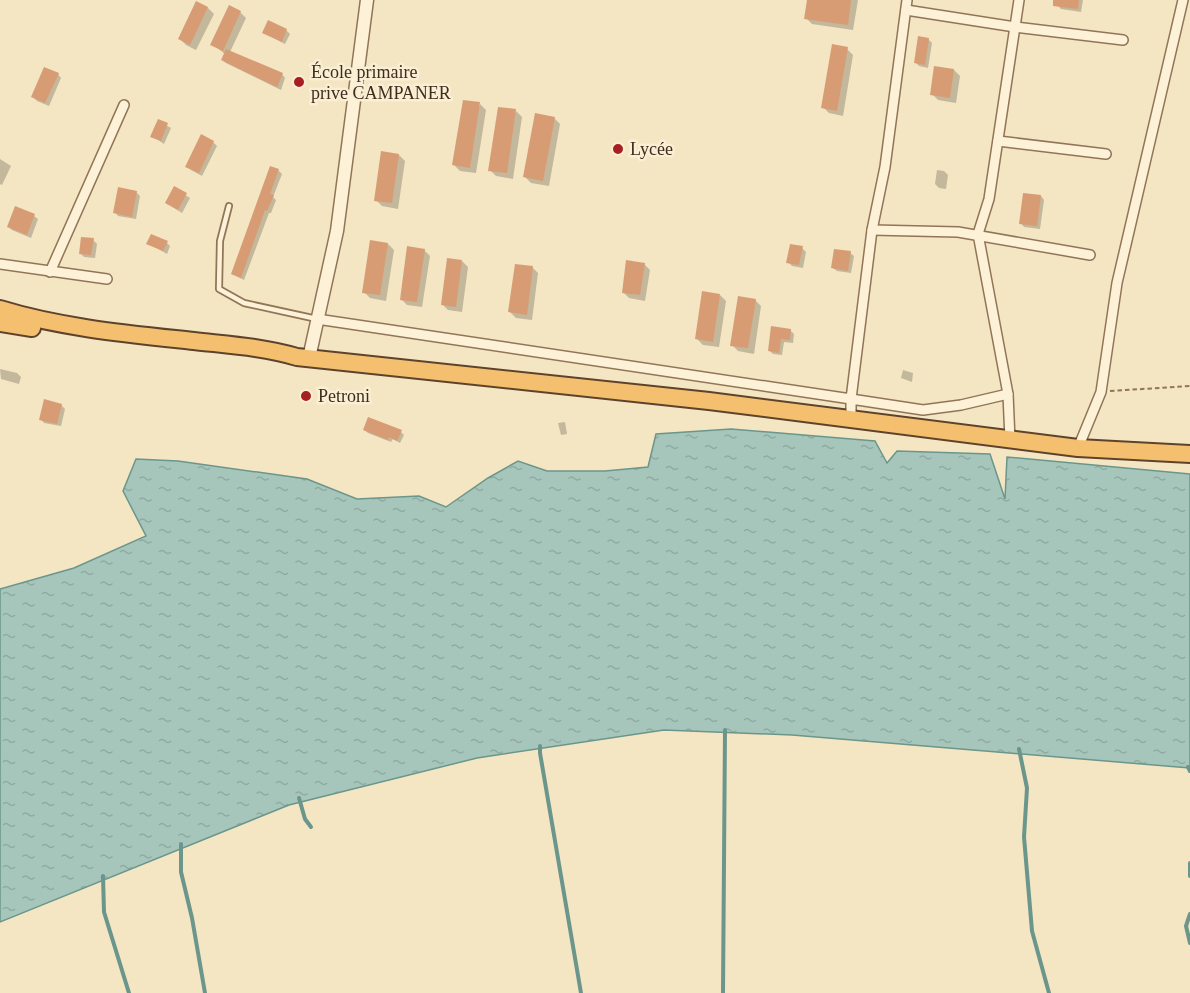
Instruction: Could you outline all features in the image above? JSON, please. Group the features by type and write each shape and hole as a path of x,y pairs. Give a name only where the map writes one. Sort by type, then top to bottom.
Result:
{"highway":[{"path":"0,309 21,315 122,333 271,350 303,358 709,401 1078,448 1190,454"},
{"path":"0,323 120,344 274,360 303,358"}],"street":[{"path":"303,358 317,319 337,231 367,0"},
{"path":"1010,440 1008,394 978,234 989,199 1019,0"},
{"path":"1078,448 1101,392 1117,283 1183,0"},
{"path":"851,420 851,399 872,230 885,167 906,5 1015,27 1123,40"},
{"path":"50,272 124,105"},
{"path":"998,141 1106,154"},
{"path":"872,230 978,234 1090,255"},
{"path":"0,264 107,279"},
{"path":"317,319 923,410 961,405 1008,394"}],"lane":[{"path":"229,206 220,241 219,289 244,303 317,319"}],"path":[{"path":"1101,392 1190,386"}],"water":[{"path":"731,429 875,441 887,463 897,451 990,454 1005,499 1007,457 1190,474 1190,768 792,735 664,730 477,758 289,805 0,922 0,589 74,568 146,536 123,491 136,459 178,461 307,479 357,499 419,496 446,507 488,478 518,461 547,471 605,471 648,467 656,434"}],"building":[{"path":"807,0 851,0 848,25 804,19"},
{"path":"1053,0 1079,0 1078,9 1053,6"},
{"path":"196,1 208,7 190,45 178,39"},
{"path":"229,5 241,11 223,51 210,45"},
{"path":"268,20 287,29 282,42 262,33"},
{"path":"918,36 929,38 925,65 914,63"},
{"path":"832,44 848,47 837,111 821,108"},
{"path":"226,49 283,73 277,87 221,60"},
{"path":"934,66 954,69 950,98 930,95"},
{"path":"44,67 59,73 45,103 31,97"},
{"path":"463,100 480,102 470,168 452,165"},
{"path":"498,107 516,109 507,173 488,171"},
{"path":"535,113 555,117 543,181 523,177"},
{"path":"158,119 168,123 161,141 150,137"},
{"path":"201,134 214,141 199,173 185,167"},
{"path":"381,151 399,154 392,203 374,201"},
{"path":"270,166 279,169 270,194 274,195 267,211 265,210 241,278 231,274"},
{"path":"174,186 187,193 178,210 165,203"},
{"path":"118,187 137,191 132,217 113,213"},
{"path":"1023,193 1041,195 1037,226 1019,224"},
{"path":"15,206 35,214 27,235 7,227"},
{"path":"151,234 168,241 163,251 146,244"},
{"path":"81,237 94,238 91,255 79,254"},
{"path":"370,240 388,243 380,295 362,293"},
{"path":"790,244 803,246 799,265 786,263"},
{"path":"407,246 425,249 417,302 400,300"},
{"path":"834,249 851,251 848,271 831,268"},
{"path":"447,258 462,260 456,307 441,305"},
{"path":"626,260 645,263 640,295 622,293"},
{"path":"515,264 533,266 527,315 508,312"},
{"path":"702,291 720,294 713,342 695,339"},
{"path":"738,296 756,299 748,348 730,346"},
{"path":"771,326 791,329 790,340 781,339 779,353 768,351"},
{"path":"44,399 62,404 57,424 39,420"},
{"path":"368,417 402,430 397,441 389,437 388,440 363,430"}],"waterway":[{"path":"723,993 725,730"},
{"path":"540,746 581,993"},
{"path":"1019,749 1027,788 1024,837 1032,931 1049,993"},
{"path":"1188,767 1190,771"},
{"path":"299,798 305,819 311,827"},
{"path":"181,844 181,872 192,918 205,993"},
{"path":"1190,863 1190,876"},
{"path":"103,876 104,912 129,993"},
{"path":"1190,914 1186,926 1190,943"}],"place":[{"name":"École primaire prive CAMPANER","path":"299,82"},
{"name":"Lycée","path":"618,149"},
{"name":"Petroni","path":"306,396"}]}
